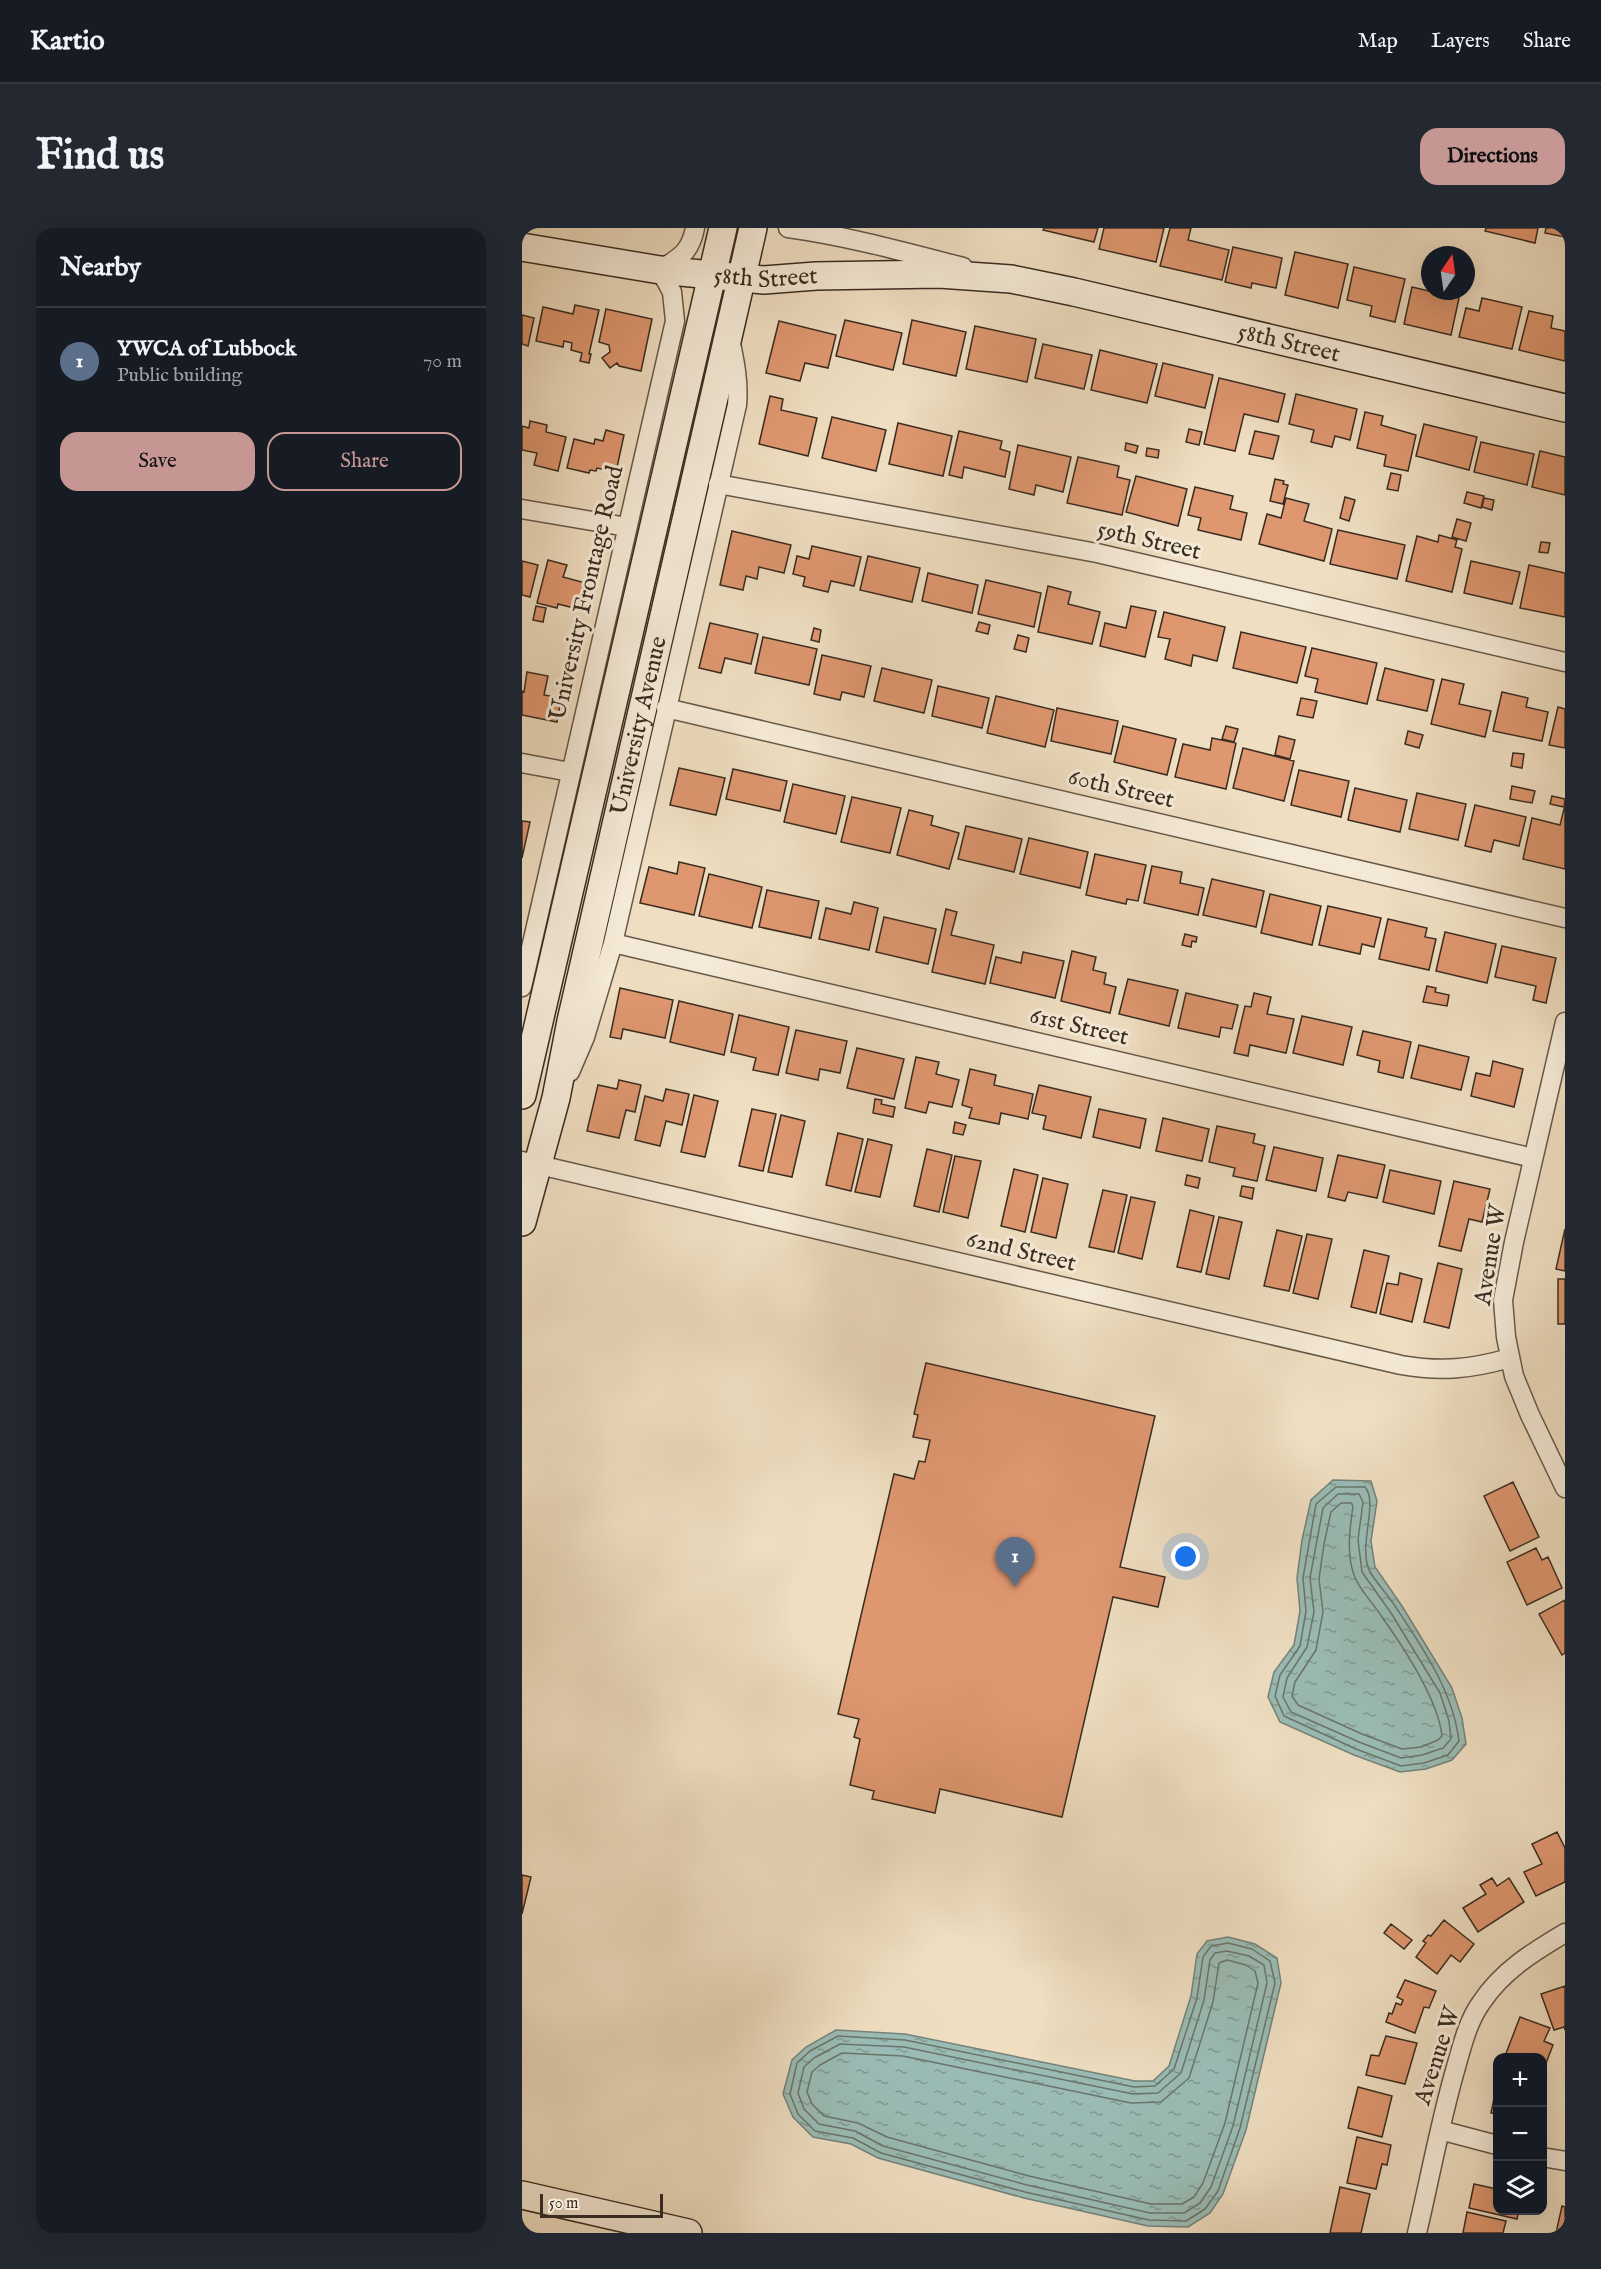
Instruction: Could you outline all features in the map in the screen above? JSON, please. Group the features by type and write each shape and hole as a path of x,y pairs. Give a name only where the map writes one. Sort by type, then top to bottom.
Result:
{"main road":[{"name":"University Avenue","path":"522,1095 723,228"},
{"name":"University Avenue","path":"522,1222 530,1162 556,1098 571,1021 753,228"},
{"name":"58th Street","path":"522,247 660,270 764,280 816,276 939,274 1011,279 1565,408"},
{"path":"522,2195 688,2233"}],"street":[{"path":"660,270 681,256 692,243 695,228"},
{"name":"58th Street","path":"788,228 809,229 1011,279"},
{"name":"University Frontage Road","path":"522,987 675,321 672,292 660,270"},
{"path":"556,1098 585,1037 613,943 736,405 738,388 736,366 729,335"},
{"name":"59th Street","path":"718,484 1097,553 1565,662"},
{"path":"522,509 627,527"},
{"name":"60th Street","path":"666,708 1565,918"},
{"path":"522,763 570,772"},
{"name":"61st Street","path":"613,943 1533,1158"},
{"name":"Avenue W","path":"1565,1022 1503,1300 1506,1337 1514,1376 1565,1488"},
{"name":"62nd Street","path":"530,1162 1401,1365 1451,1370 1482,1366 1510,1358"},
{"name":"Avenue W","path":"1417,2233 1440,2130 1465,2035 1480,2004 1498,1982 1524,1957 1565,1933"},
{"path":"1440,2130 1493,2144"},
{"path":"1547,2158 1565,2161"}],"water":[{"path":"1333,1480 1371,1481 1377,1501 1371,1541 1375,1567 1402,1606 1452,1688 1462,1718 1466,1744 1452,1760 1426,1769 1400,1772 1354,1755 1280,1722 1268,1697 1274,1672 1294,1645 1300,1611 1297,1578 1311,1500"},
{"path":"1228,1937 1255,1944 1277,1958 1281,1983 1246,2130 1223,2194 1210,2213 1188,2227 1148,2226 1024,2198 878,2158 851,2144 813,2137 793,2117 783,2094 792,2060 806,2047 836,2030 905,2034 1135,2081 1153,2081 1169,2066 1191,1996 1197,1954 1207,1941"}],"building":[{"path":"1044,228 1098,228 1094,242 1043,230"},
{"path":"1104,228 1164,228 1156,262 1099,249"},
{"path":"1170,228 1191,228 1188,240 1229,250 1222,280 1160,266"},
{"path":"1486,228 1538,228 1535,243 1485,231"},
{"path":"1546,228 1565,228 1565,237 1545,233"},
{"path":"1233,247 1282,258 1276,288 1252,283 1251,288 1225,282"},
{"path":"1295,252 1348,264 1338,308 1285,295"},
{"path":"1354,267 1405,279 1395,322 1370,316 1372,306 1347,300"},
{"path":"1412,287 1421,289 1421,300 1459,300 1451,335 1404,324"},
{"path":"1482,298 1522,307 1512,349 1459,337 1466,308 1479,311"},
{"path":"575,305 599,310 589,363 580,361 582,353 571,350 572,343 564,341 563,347 536,341 543,307 573,314"},
{"path":"606,309 652,319 641,371 619,366 617,363 610,368 602,358 610,352 609,345 599,342"},
{"path":"1529,311 1553,316 1551,328 1565,331 1565,361 1519,350"},
{"path":"522,315 534,318 528,346 522,344"},
{"path":"845,320 902,333 893,370 836,356"},
{"path":"912,320 966,332 956,376 903,364"},
{"path":"779,321 836,335 828,368 805,363 800,381 766,373"},
{"path":"975,326 1036,339 1027,382 966,369"},
{"path":"1043,344 1092,355 1084,389 1035,378"},
{"path":"1100,350 1157,364 1147,403 1091,390"},
{"path":"1163,363 1213,375 1205,408 1155,396"},
{"path":"1219,378 1285,394 1278,422 1244,414 1235,451 1204,444"},
{"path":"1296,394 1357,409 1350,440 1335,436 1332,447 1311,442 1314,430 1289,424"},
{"path":"770,396 783,399 781,410 817,418 808,456 759,444"},
{"path":"1365,412 1383,416 1381,425 1416,435 1408,471 1384,466 1386,455 1357,448"},
{"path":"832,417 886,430 876,471 822,458"},
{"path":"530,421 547,425 546,432 566,437 558,471 534,465 537,453 522,450 522,426 529,428"},
{"path":"898,423 952,436 943,476 889,464"},
{"path":"1424,424 1477,437 1469,470 1416,456"},
{"path":"1189,429 1202,432 1199,445 1186,442"},
{"path":"606,430 624,435 616,472 597,468 596,471 590,470 589,473 567,468 574,439 594,444 595,439 603,441"},
{"path":"959,431 1002,441 1000,449 1010,452 1005,477 964,467 962,478 949,475"},
{"path":"1255,431 1279,436 1273,459 1249,454"},
{"path":"1481,442 1534,454 1527,485 1474,472"},
{"path":"1126,443 1138,446 1136,453 1125,450"},
{"path":"1018,445 1071,457 1063,492 1036,485 1034,495 1009,489"},
{"path":"1147,448 1159,450 1158,458 1146,456"},
{"path":"1540,451 1565,457 1565,495 1532,487"},
{"path":"1078,457 1119,466 1117,477 1130,480 1122,515 1067,503"},
{"path":"1391,473 1401,475 1398,491 1387,489"},
{"path":"1136,476 1187,489 1178,526 1126,512"},
{"path":"1275,479 1284,481 1283,484 1288,485 1283,504 1270,501"},
{"path":"1195,487 1233,496 1230,509 1247,513 1241,540 1198,530 1201,518 1188,515"},
{"path":"1467,492 1484,496 1481,508 1464,503"},
{"path":"1345,497 1355,500 1349,521 1340,518"},
{"path":"1286,498 1309,504 1304,521 1332,529 1324,561 1259,544 1267,514 1281,518"},
{"path":"1484,498 1494,500 1492,510 1482,507"},
{"path":"1457,519 1471,523 1466,541 1452,537"},
{"path":"1338,530 1405,545 1397,579 1330,564"},
{"path":"732,531 791,545 784,573 759,567 757,579 746,576 743,590 720,585"},
{"path":"1439,535 1457,540 1455,547 1462,549 1452,592 1406,581 1417,536 1438,542"},
{"path":"1541,542 1550,543 1548,553 1539,552"},
{"path":"812,546 861,557 854,586 831,581 828,592 803,586 805,577 793,574 797,556 809,559"},
{"path":"868,556 920,568 912,602 860,590"},
{"path":"548,560 567,565 563,577 589,584 582,610 558,604 557,608 537,603"},
{"path":"522,561 538,565 530,597 522,595"},
{"path":"1471,561 1520,572 1512,604 1464,593"},
{"path":"1529,565 1565,573 1565,617 1520,608"},
{"path":"928,573 978,585 972,613 922,601"},
{"path":"986,580 1041,593 1034,627 978,614"},
{"path":"1048,586 1071,592 1068,604 1100,612 1092,644 1038,632"},
{"path":"536,606 546,608 543,622 533,620"},
{"path":"1131,606 1156,611 1145,657 1100,646 1105,623 1126,628"},
{"path":"1164,612 1225,627 1217,661 1193,655 1191,666 1165,659 1170,639 1158,637"},
{"path":"979,622 990,625 988,634 976,631"},
{"path":"710,623 758,634 751,664 725,658 721,673 699,668"},
{"path":"814,628 821,630 819,642 811,640"},
{"path":"1241,632 1306,647 1297,683 1233,668"},
{"path":"1018,635 1029,638 1026,652 1014,649"},
{"path":"763,637 817,649 809,685 755,673"},
{"path":"1312,648 1377,663 1367,704 1315,692 1318,679 1305,676"},
{"path":"822,655 871,666 864,697 842,692 840,700 814,694"},
{"path":"882,668 932,680 924,713 874,701"},
{"path":"1385,668 1434,680 1427,711 1377,700"},
{"path":"527,672 548,676 544,695 561,698 557,722 522,715 522,691 524,692"},
{"path":"1442,679 1464,684 1459,704 1491,711 1485,737 1431,724"},
{"path":"938,686 989,698 982,728 932,716"},
{"path":"1502,692 1528,698 1526,707 1548,712 1542,741 1493,731"},
{"path":"996,696 1054,710 1045,747 987,733"},
{"path":"1301,698 1317,701 1313,718 1297,715"},
{"path":"1558,707 1565,709 1565,748 1549,745"},
{"path":"1057,708 1118,721 1111,754 1051,741"},
{"path":"1123,726 1176,739 1167,775 1114,762"},
{"path":"1226,726 1238,729 1234,742 1222,739"},
{"path":"1408,731 1423,735 1419,748 1405,744"},
{"path":"1279,736 1295,740 1290,759 1275,755"},
{"path":"1212,738 1236,743 1226,789 1175,777 1183,744 1210,750"},
{"path":"1243,748 1294,761 1284,801 1233,788"},
{"path":"1513,753 1524,754 1522,768 1511,766"},
{"path":"679,768 725,778 716,815 670,805"},
{"path":"733,769 787,781 780,811 726,799"},
{"path":"1299,770 1349,781 1341,817 1291,805"},
{"path":"793,784 845,796 836,834 784,822"},
{"path":"1512,786 1535,791 1532,803 1510,799"},
{"path":"1355,788 1407,800 1400,832 1348,820"},
{"path":"1417,793 1466,804 1458,840 1409,829"},
{"path":"1552,796 1565,799 1564,807 1550,804"},
{"path":"852,797 901,808 890,853 841,842"},
{"path":"1475,805 1526,817 1519,846 1494,840 1491,852 1465,846"},
{"path":"1565,805 1565,869 1523,859 1532,818 1560,825"},
{"path":"909,810 933,816 931,825 959,833 949,869 897,855"},
{"path":"522,821 530,822 522,858"},
{"path":"966,826 1022,839 1014,872 958,859"},
{"path":"1029,838 1088,852 1080,888 1020,874"},
{"path":"1095,854 1146,865 1138,901 1127,899 1126,904 1086,895"},
{"path":"679,862 705,868 694,915 640,903 649,867 677,874"},
{"path":"1152,866 1182,872 1180,883 1204,888 1198,915 1144,903"},
{"path":"709,874 762,887 752,928 699,916"},
{"path":"1212,879 1264,891 1256,927 1203,915"},
{"path":"767,890 819,901 811,938 759,927"},
{"path":"1270,894 1321,906 1312,945 1261,933"},
{"path":"854,902 878,908 869,950 819,939 826,908 851,914"},
{"path":"1328,906 1381,918 1374,947 1362,944 1360,954 1319,945"},
{"path":"946,909 957,912 951,935 994,945 985,984 932,972"},
{"path":"884,917 936,929 928,964 876,952"},
{"path":"1388,919 1427,928 1425,937 1436,939 1429,970 1379,959"},
{"path":"1445,932 1496,944 1487,983 1436,971"},
{"path":"1185,934 1197,937 1196,942 1192,941 1191,947 1182,945"},
{"path":"1502,946 1556,958 1546,1003 1533,1000 1536,986 1495,977"},
{"path":"1072,951 1096,957 1093,970 1106,973 1104,984 1116,987 1110,1013 1061,1001"},
{"path":"1023,952 1064,961 1055,998 990,983 996,957 1021,963"},
{"path":"1128,979 1178,990 1169,1026 1119,1014"},
{"path":"1427,986 1436,988 1435,992 1449,995 1447,1006 1423,1002"},
{"path":"620,988 673,1000 665,1038 623,1029 621,1039 610,1037"},
{"path":"1186,993 1238,1005 1232,1029 1221,1027 1219,1037 1178,1028"},
{"path":"1254,993 1271,997 1267,1014 1294,1019 1286,1053 1250,1045 1248,1056 1234,1053 1245,1006 1251,1007"},
{"path":"679,1001 733,1014 724,1055 670,1042"},
{"path":"739,1015 789,1027 778,1075 753,1070 756,1058 731,1052"},
{"path":"1302,1016 1352,1027 1343,1065 1293,1053"},
{"path":"796,1030 847,1041 840,1073 820,1069 818,1080 786,1073"},
{"path":"1363,1031 1411,1042 1403,1078 1378,1072 1380,1061 1357,1055"},
{"path":"1419,1045 1469,1057 1461,1090 1411,1078"},
{"path":"857,1048 904,1059 894,1099 847,1088"},
{"path":"916,1057 939,1062 936,1074 959,1080 952,1107 929,1102 926,1113 905,1108"},
{"path":"1493,1061 1523,1069 1514,1107 1471,1096 1476,1073 1490,1076"},
{"path":"970,1069 996,1075 994,1085 1033,1094 1028,1119 1001,1113 999,1124 969,1118 972,1108 962,1105"},
{"path":"619,1080 641,1085 635,1112 626,1110 619,1138 587,1131 598,1085 617,1089"},
{"path":"1039,1085 1091,1097 1081,1138 1043,1129 1046,1116 1032,1113"},
{"path":"666,1089 689,1094 682,1125 666,1121 660,1146 635,1140 645,1096 663,1101"},
{"path":"694,1095 718,1101 705,1157 681,1152"},
{"path":"875,1099 882,1100 881,1104 895,1107 893,1117 873,1113"},
{"path":"752,1109 776,1114 763,1171 739,1166"},
{"path":"1099,1109 1146,1119 1140,1148 1093,1137"},
{"path":"781,1115 805,1121 792,1177 768,1172"},
{"path":"1163,1118 1209,1129 1202,1161 1156,1151"},
{"path":"955,1122 966,1125 963,1135 953,1133"},
{"path":"1217,1126 1255,1134 1253,1143 1265,1146 1257,1181 1233,1176 1235,1168 1209,1162"},
{"path":"838,1133 863,1139 851,1191 826,1185"},
{"path":"868,1139 892,1145 880,1197 855,1192"},
{"path":"1274,1147 1323,1158 1316,1191 1266,1180"},
{"path":"927,1149 952,1155 939,1212 914,1206"},
{"path":"1338,1155 1385,1165 1377,1198 1348,1192 1345,1201 1328,1197"},
{"path":"955,1156 981,1161 968,1218 943,1212"},
{"path":"1014,1169 1038,1175 1025,1232 1001,1226"},
{"path":"1390,1170 1441,1181 1434,1214 1383,1202"},
{"path":"1187,1175 1200,1178 1198,1188 1185,1185"},
{"path":"1043,1178 1068,1184 1056,1238 1031,1232"},
{"path":"1454,1181 1490,1189 1482,1222 1469,1219 1461,1251 1439,1246"},
{"path":"1242,1186 1254,1188 1252,1199 1240,1196"},
{"path":"1103,1190 1127,1195 1114,1252 1089,1247"},
{"path":"1131,1197 1155,1202 1142,1259 1118,1253"},
{"path":"1190,1210 1214,1216 1201,1272 1177,1267"},
{"path":"1219,1217 1242,1222 1229,1279 1206,1274"},
{"path":"1565,1229 1565,1271 1556,1269"},
{"path":"1277,1230 1302,1236 1289,1291 1264,1286"},
{"path":"1307,1234 1332,1239 1318,1299 1293,1293"},
{"path":"1364,1250 1389,1256 1376,1313 1351,1307"},
{"path":"1438,1263 1462,1269 1449,1328 1424,1322"},
{"path":"1400,1273 1422,1279 1412,1322 1380,1314 1387,1283 1398,1285"},
{"path":"1558,1279 1565,1279 1565,1324 1558,1324"},
{"path":"926,1363 1155,1416 1120,1567 1165,1577 1158,1607 1113,1597 1062,1817 940,1789 935,1813 872,1799 874,1791 850,1785 860,1739 854,1737 859,1719 838,1714 894,1474 914,1479 919,1461 925,1462 930,1440 913,1437 918,1415 914,1414"},
{"path":"1513,1482 1539,1537 1510,1551 1484,1496"},
{"path":"1536,1548 1542,1560 1548,1557 1562,1588 1527,1605 1507,1562"},
{"path":"1565,1600 1565,1653 1562,1655 1539,1614"},
{"path":"1557,1832 1565,1848 1565,1882 1536,1896 1524,1872 1542,1864 1532,1844"},
{"path":"522,1875 531,1877 522,1914"},
{"path":"1492,1878 1497,1886 1509,1878 1524,1902 1478,1932 1463,1908 1486,1894 1480,1885"},
{"path":"1444,1920 1474,1944 1460,1962 1451,1955 1437,1974 1416,1957 1426,1943 1423,1941 1428,1935 1431,1936"},
{"path":"1391,1924 1412,1940 1404,1949 1384,1933"},
{"path":"1405,1980 1436,1991 1429,2008 1424,2007 1415,2033 1386,2022 1396,2003 1401,2005 1403,2000 1397,1997"},
{"path":"1565,1986 1565,2030 1564,2027 1554,2030 1541,1994"},
{"path":"1520,2017 1550,2028 1544,2041 1553,2045 1547,2061 1547,2053 1506,2053"},
{"path":"1386,2036 1417,2043 1405,2084 1366,2075 1371,2055 1379,2056"},
{"path":"1358,2087 1392,2096 1382,2137 1348,2128"},
{"path":"1357,2137 1391,2145 1387,2165 1382,2164 1376,2189 1347,2183"},
{"path":"1474,2184 1493,2188 1493,2214 1469,2208"},
{"path":"1340,2187 1370,2194 1361,2233 1330,2233"},
{"path":"1562,2206 1565,2207 1565,2233 1556,2233"},
{"path":"1467,2212 1506,2221 1503,2233 1463,2233"},
{"path":"1500,2215 1518,2215 1517,2219"}],"place":[{"name":"YWCA of Lubbock","path":"1015,1587"}]}
